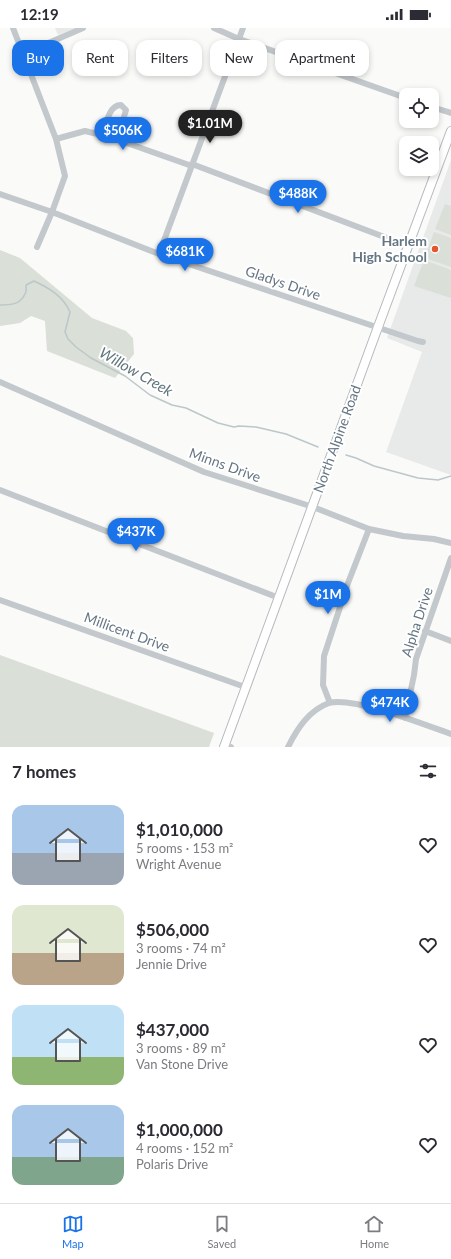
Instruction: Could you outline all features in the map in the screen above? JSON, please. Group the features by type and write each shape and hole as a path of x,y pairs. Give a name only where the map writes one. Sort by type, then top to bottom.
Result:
{"main road":[{"name":"North Alpine Road","path":"227,746 246,687 451,131"}],"street":[{"path":"13,28 18,40"},
{"path":"55,40 83,28"},
{"path":"214,28 239,39 399,96"},
{"path":"159,254 243,28"},
{"path":"32,76 56,139 65,176 38,247"},
{"path":"103,136 112,109 121,104 126,110 117,140"},
{"path":"439,109 451,113"},
{"path":"56,139 85,132 117,140 189,165 192,164 408,246"},
{"name":"Gladys Drive","path":"0,194 52,212 159,254 423,342"},
{"name":"Minns Drive","path":"0,382 204,472 313,507 369,529 451,543"},
{"path":"0,490 279,598"},
{"path":"330,703 323,685 324,656 348,583 369,529"},
{"name":"Alpha Drive","path":"405,718 416,659 451,558"},
{"name":"Millicent Drive","path":"0,600 246,687"},
{"path":"425,631 451,641"},
{"path":"288,747 296,730 312,712 330,703 356,703 451,734"}],"shaded area":[{"path":"55,28 76,28 58,35"},
{"name":"Harlem High School","path":"451,160 451,475 386,452 422,352 387,338"},
{"path":"445,204 451,206 451,235 435,229"},
{"path":"434,232 451,238 451,267 425,258"},
{"path":"0,250 20,258 92,318 126,331 133,338 134,354 115,378 47,351 45,321 31,316 20,323 0,326"},
{"path":"424,260 451,270 451,298 414,286"},
{"path":"0,655 214,733 209,747 0,747"}],"waterway":[{"name":"Willow Creek","path":"0,305 18,302 26,293 26,285 34,281 55,293 64,301 70,312 65,332 68,339 76,347 91,358 125,376 150,395 172,405 186,408 218,423 234,427 256,427 286,434 318,447"},
{"name":"Willow Creek","path":"346,455 374,466 418,478 438,480 451,476"}],"place":[{"name":"Harlem High School","path":"435,249"}]}
